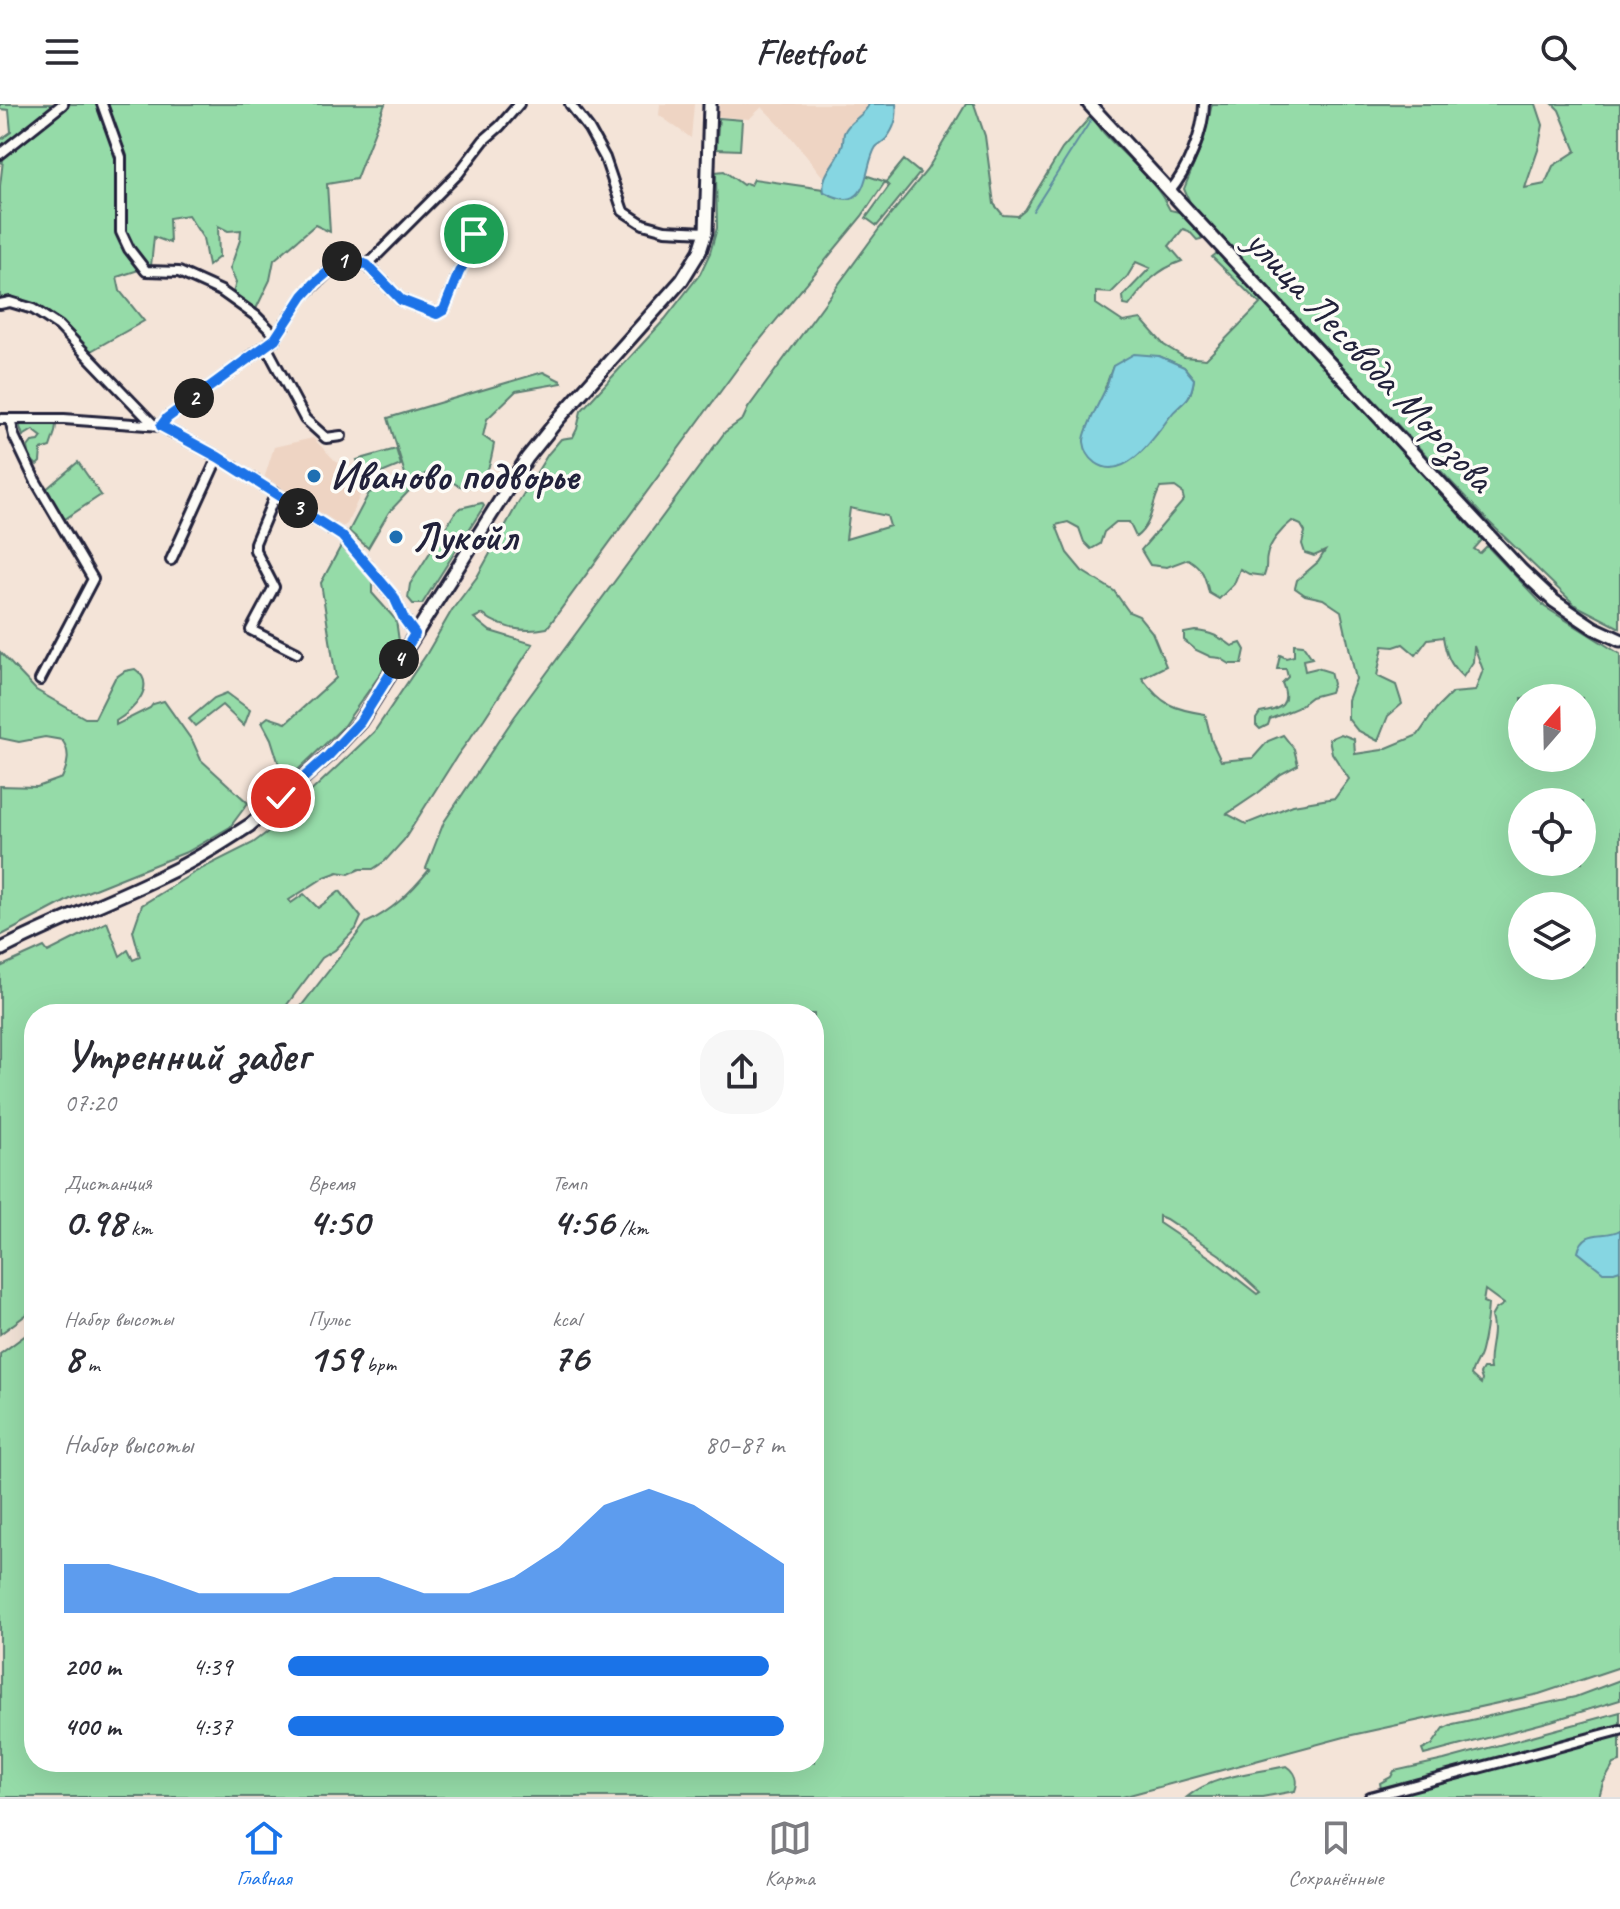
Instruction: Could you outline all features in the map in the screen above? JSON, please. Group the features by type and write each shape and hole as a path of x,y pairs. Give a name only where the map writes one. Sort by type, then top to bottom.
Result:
{"main road":[{"path":"0,950 166,875 212,850 250,825 328,756 360,722 527,458 682,280 700,251 706,232 710,104"},
{"name":"улица Лесовода Морозова","path":"1089,104 1521,570 1554,601 1594,628 1620,640"}],"street":[{"path":"0,154 63,104"},
{"path":"102,104 121,157 121,232 146,271 179,272 221,291 256,316 276,336"},
{"path":"367,265 458,174 484,140 519,104"},
{"path":"570,104 605,158 623,211 643,224 665,230 706,232"},
{"path":"1169,192 1184,170 1202,124 1204,104"},
{"path":"0,419 64,419 158,426 266,346 303,296 344,260 367,265 401,300 437,314 444,310 459,272 473,248 474,234 468,226"},
{"path":"0,304 10,302 33,309 59,326 158,426 218,457 344,538 394,597 415,634"},
{"path":"266,346 305,419 326,438 341,436"},
{"path":"10,419 14,436 35,480 93,579 40,680"},
{"path":"171,560 218,457"},
{"path":"276,493 255,543 255,550 274,587 251,630 297,653"},
{"path":"1370,1797 1620,1730"}],"shaded area":[{"path":"660,104 694,104 691,138 659,115"},
{"path":"720,104 867,104 865,113 853,120 843,133 843,144 832,167 823,177 762,107 749,119 716,116"},
{"path":"313,438 363,489 347,524 342,527 264,479 274,447"}],"green space":[{"path":"0,104 385,104 356,179 327,184 330,232 315,225 274,260 270,280 255,311 232,297 236,282 230,269 241,230 228,231 218,226 219,257 208,266 203,238 188,215 169,218 170,243 154,237 151,266 117,277 120,291 144,321 89,352 60,325 22,299 0,300 0,186 3,160 0,163 0,140 11,132 9,110 0,109"},
{"path":"966,104 974,104 985,136 994,204 1003,215 1018,216 1025,210 1062,149 1091,116 1148,179 1170,210 1183,213 1202,234 1201,239 1197,240 1183,229 1169,246 1182,261 1152,279 1129,306 1124,305 1123,296 1150,268 1136,262 1127,277 1111,293 1096,292 1096,304 1123,322 1141,319 1164,345 1184,357 1206,359 1260,304 1212,257 1217,253 1482,540 1474,549 1480,553 1487,546 1545,607 1620,654 1620,1230 1585,1257 1590,1262 1620,1270 1620,1667 1539,1694 1352,1735 1122,1797 0,1797 0,1354 24,1336 24,1772 824,1772 824,1004 303,1004 366,923 400,900 429,870 426,868 444,822 515,716 725,432 743,419 879,229 927,170","holes":["1159,356 1184,367 1194,379 1188,398 1169,416 1153,438 1105,388 1113,366","1175,487 1182,492 1184,500 1141,550 1150,565 1167,567 1188,559 1203,573 1209,593 1219,599 1234,584 1240,569 1264,576 1270,546 1292,521 1301,525 1305,532 1302,544 1305,553 1314,556 1325,551 1318,562 1297,580 1295,588 1305,595 1323,599 1341,611 1356,679 1348,700 1348,719 1357,730 1378,741 1388,716 1402,704 1396,685 1377,676 1383,646 1403,644 1416,655 1428,639 1443,637 1449,659 1463,677 1473,662 1474,646 1483,670 1475,691 1452,693 1418,735 1382,750 1355,754 1354,739 1341,734 1329,739 1332,753 1349,779 1335,798 1293,805 1246,824 1227,814 1298,765 1294,749 1283,735 1268,741 1253,758 1221,761 1205,714 1169,704 1142,678 1166,666 1152,632 1139,616 1129,612 1114,591 1082,571 1067,553 1056,525 1068,522 1079,528 1084,542 1091,549 1100,544 1104,532 1116,522 1129,522 1136,537 1149,520 1160,488","850,508 887,516 890,526 846,539","1159,1216 1220,1255 1260,1292 1257,1294 1159,1223","1485,1290 1504,1304 1491,1317 1490,1369 1483,1369 1481,1384 1471,1375 1486,1328 1488,1304 1483,1302"]},
{"path":"1212,104 1536,104 1543,125 1525,188 1545,184 1553,166 1576,151 1559,110 1553,104 1620,104 1620,628 1575,605 1488,521 1191,205 1184,189 1203,142"},
{"path":"719,118 742,120 740,150 716,149"},
{"path":"904,160 920,173 877,226 866,218 889,186 885,182 862,216 745,358 547,628 513,628 482,614 474,618 490,631 533,644 404,840 385,861 373,869 360,869 349,874 338,872 325,877 289,900 291,903 304,894 318,908 340,891 361,917 356,929 322,958 288,1004 24,1004 24,1316 0,1334 0,967 44,947 48,952 107,922 120,956 128,950 133,960 140,957 133,931 142,905 195,872 253,843 374,732 452,610 477,577 548,454 561,439 573,437 581,411 665,319 700,274 717,228 716,172 724,171 743,185 751,185 754,179 823,189 841,198 865,175 886,182"},
{"path":"543,372 562,383 516,391 487,419 483,436 494,444 489,465 480,479 467,488 438,472 425,474 389,512 368,548 349,531 369,493 406,477 388,418"},
{"path":"54,423 55,432 50,447 41,450 37,465 30,459 28,447 42,437 33,430 23,436 19,424"},
{"path":"396,449 401,465 365,480 357,460"},
{"path":"78,462 101,495 62,521 44,491"},
{"path":"482,503 484,506 422,604 413,604 408,598 410,584 455,513 460,508"},
{"path":"341,546 372,577 372,593 396,620 399,641 379,676 342,728 265,798 263,792 281,776 281,771 262,722 268,717 286,723 336,678 321,583"},
{"path":"1195,631 1215,636 1232,646 1241,643 1245,650 1242,664 1230,664 1196,650 1184,640 1184,633"},
{"path":"1294,644 1303,645 1312,658 1303,660 1305,671 1317,668 1330,672 1333,684 1330,692 1311,697 1297,708 1270,719 1268,725 1260,729 1256,719 1260,713 1279,708 1285,701 1282,683 1288,677 1286,669 1277,669 1280,655 1286,658 1294,656"},
{"path":"0,652 36,690 85,718 95,718 115,678 135,669 142,676 143,691 135,705 116,721 116,725 164,701 193,742 201,760 248,803 230,827 189,851 72,898 0,936 0,786 37,787 62,778 68,759 62,740 45,737 19,742 0,738"},
{"path":"227,693 250,710 244,726 222,705 195,726 189,719 214,698"},
{"path":"1620,1680 1620,1700 1424,1755 1422,1750 1432,1745 1444,1728 1453,1724 1575,1697"},
{"path":"1620,1712 1620,1725 1381,1789 1380,1783 1391,1777 1394,1771"},
{"path":"1620,1733 1620,1762 1614,1764 1599,1797 1380,1797"},
{"path":"1287,1766 1296,1777 1295,1791 1262,1797 1187,1797 1221,1779"}],"water":[{"path":"869,104 896,104 896,118 886,139 873,153 862,188 854,197 847,199 824,192 824,180 840,152 844,133"},
{"path":"1134,354 1159,356 1184,367 1194,379 1192,388 1187,399 1137,456 1117,467 1107,468 1089,456 1084,437 1113,366"},
{"path":"1620,1230 1620,1270 1603,1272 1578,1252 1590,1236"}],"waterway":[{"path":"1033,211 1091,120"}],"place":[{"name":"Иваново подворье","path":"314,476"},
{"name":"Лукойл","path":"396,537"}],"route":[{"path":"281,798 343,742 360,722 415,634 394,597 342,536 218,457 161,426 167,418 275,339 303,296 344,260 367,265 401,300 432,313 444,310 459,272 473,248 474,234"}]}
